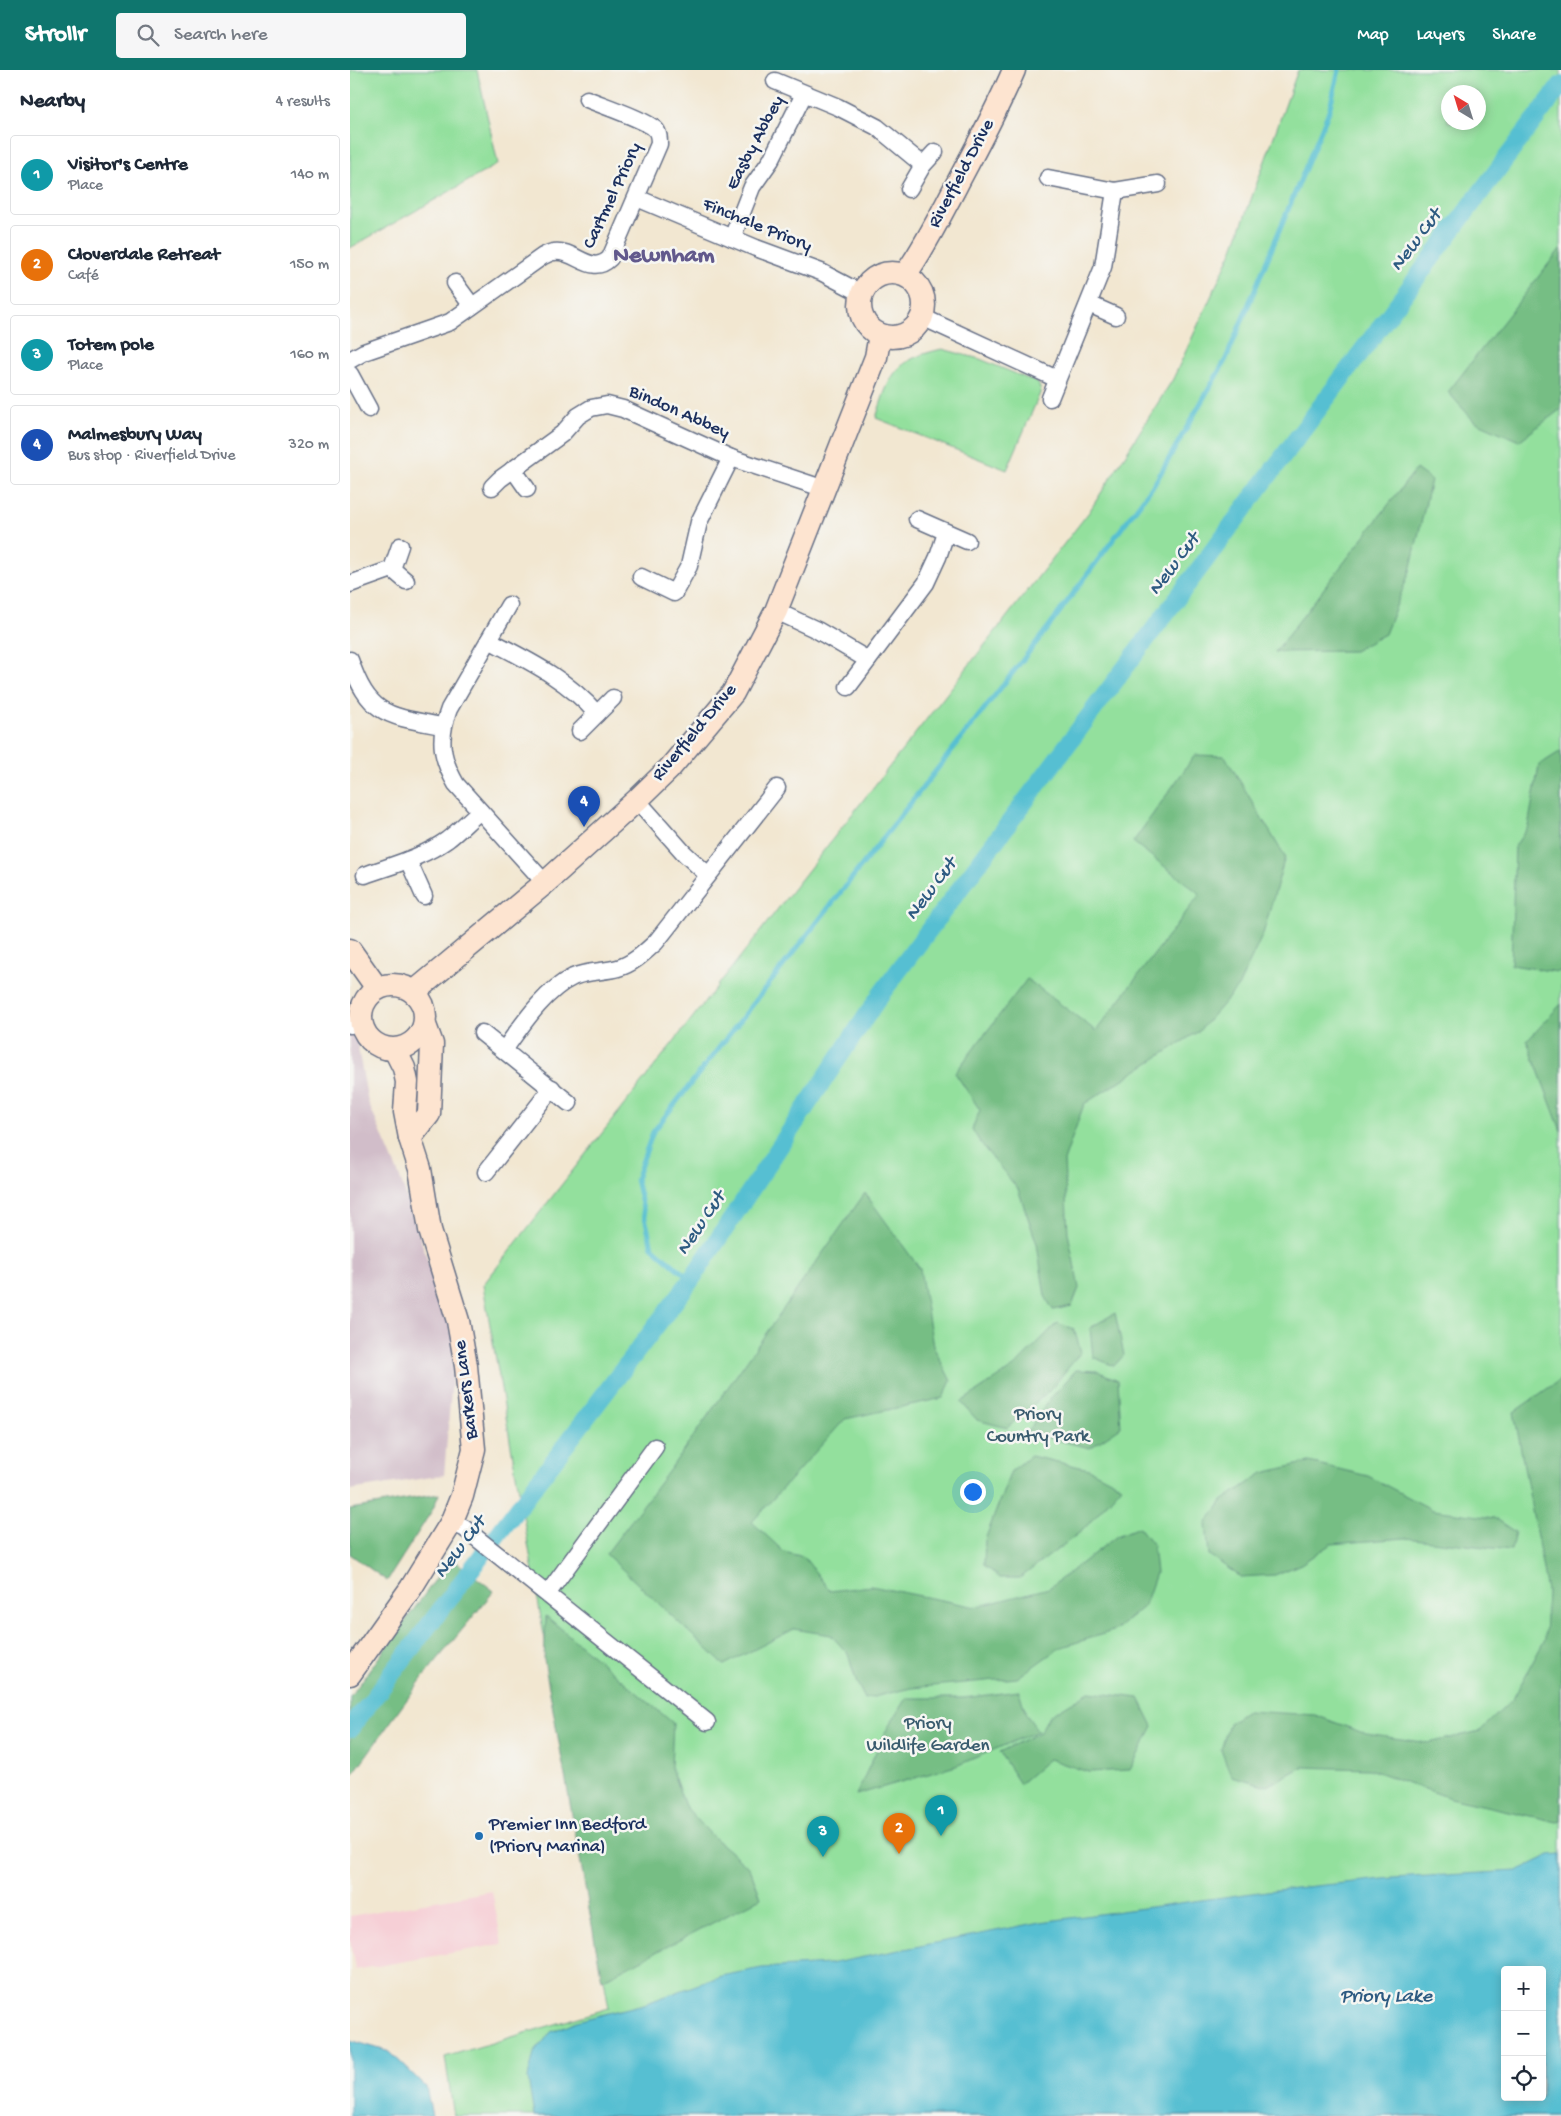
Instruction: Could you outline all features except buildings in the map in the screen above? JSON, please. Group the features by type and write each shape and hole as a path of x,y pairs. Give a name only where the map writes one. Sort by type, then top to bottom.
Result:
{"street":[{"name":"Riverfield Drive","path":"905,275 919,256 1000,102 1014,70"},
{"name":"Easby Abbey","path":"775,81 838,107 877,127 922,165"},
{"name":"Easby Abbey","path":"732,238 752,187 771,160 804,94"},
{"name":"Cartmel Priory","path":"350,360 364,352 450,322 543,256 555,252 565,253 594,265 604,264 610,258 659,144 659,137 655,129 587,99"},
{"path":"909,189 922,165 935,152"},
{"path":"1048,178 1115,191 1158,184"},
{"path":"1050,398 1103,267 1115,191"},
{"name":"Finchale Priory","path":"637,198 732,238 821,272 861,293"},
{"path":"892,272 905,275 918,286 924,303 922,317 912,330 897,337 880,335 867,326 860,311 861,293 873,278 892,272"},
{"path":"455,283 472,306"},
{"path":"1089,304 1116,316"},
{"path":"922,317 1057,379"},
{"name":"Riverfield Drive","path":"414,992 545,883 637,800 669,769 733,693 776,611 876,358 880,335"},
{"path":"350,374 368,409"},
{"name":"Bindon Abbey","path":"492,488 513,469 562,434 578,416 591,408 607,405 624,409 731,458 824,489"},
{"name":"Bindon Abbey","path":"641,576 674,593 689,566 699,522 731,458"},
{"path":"513,469 527,489"},
{"path":"917,519 967,541"},
{"path":"848,687 926,583 946,533"},
{"path":"392,569 400,546"},
{"path":"392,569 406,581"},
{"path":"350,584 392,569"},
{"path":"509,605 449,709 442,726 442,749 447,769 456,784 545,883"},
{"path":"776,611 817,630 868,660"},
{"path":"489,640 548,671 570,687 597,714"},
{"path":"350,660 366,696 376,707 404,719 442,726"},
{"path":"580,731 613,698"},
{"path":"504,1050 528,1016 558,986 574,977 619,968 638,959 656,942 777,788"},
{"path":"637,800 684,853 708,875"},
{"path":"364,875 408,860 448,839 480,811"},
{"path":"408,860 424,896"},
{"path":"350,950 377,988"},
{"path":"394,984 405,987 414,992 422,1002 426,1014 425,1025 414,1043 395,1050 387,1049 370,1040 355,1022 370,992 377,988 394,984"},
{"path":"410,1138 429,1114 432,1044 425,1025"},
{"path":"482,1033 569,1103"},
{"name":"Barkers Lane","path":"350,1674 406,1595 461,1529 462,1496 474,1449 466,1366 458,1321 430,1230 420,1168 410,1138 405,1112 407,1082 404,1068 395,1050"},
{"path":"486,1172 552,1088"},
{"path":"548,1593 655,1446"},
{"path":"461,1529 548,1593 707,1722"}],"shaded area":[{"path":"350,1005 368,1102 399,1175 455,1342 444,1475 350,1490"},
{"path":"492,1891 502,1944 355,1970 350,1940 350,1916"}],"green space":[{"path":"350,70 477,70 498,164 350,248"},
{"name":"Priory Country Park","path":"1298,70 1561,70 1561,2116 454,2116 445,2057 609,2008 483,1285 1089,512 1173,379 1233,249"},
{"path":"1561,248 1561,409 1519,441 1474,421 1448,392"},
{"path":"942,349 980,359 1038,383 1041,391 1007,470 876,418 885,390 896,371 913,358"},
{"path":"1416,469 1431,480 1410,571 1385,634 1354,651 1275,652"},
{"path":"1561,751 1561,971 1557,972 1511,965 1515,846 1528,827 1539,765"},
{"path":"1195,755 1225,756 1285,857 1263,934 1238,987 1199,1031 1084,1104 1064,1161 1068,1233 1079,1288 1072,1306 1053,1310 1045,1296 1037,1244 1018,1189 981,1144 972,1129 980,1110 955,1073 1027,979 1096,1031 1200,894 1133,842"},
{"path":"1561,1004 1561,1131 1527,1041"},
{"path":"865,1193 920,1269 933,1346 951,1381 943,1398 845,1419 752,1522 784,1552 804,1557 830,1591 871,1586 976,1607 1049,1588 1117,1536 1139,1527 1153,1545 1156,1573 1145,1605 1116,1630 1059,1648 1017,1678 911,1688 865,1699 856,1681 848,1654 831,1635 794,1629 724,1665 606,1554 671,1468"},
{"path":"1115,1313 1124,1355 1114,1366 1093,1357 1090,1328"},
{"path":"1057,1323 1074,1329 1081,1352 1050,1390 1007,1428 977,1420 961,1402 1014,1367"},
{"path":"1076,1370 1097,1371 1118,1380 1121,1427 1090,1448 1027,1433 1049,1400"},
{"path":"1561,1379 1561,1821 1557,1822 1450,1798 1369,1769 1302,1767 1267,1786 1231,1776 1221,1750 1229,1723 1247,1711 1315,1715 1366,1734 1429,1743 1480,1731 1513,1699 1545,1639 1547,1591 1514,1412"},
{"path":"1031,1456 1089,1469 1122,1486 1083,1530 1020,1578 1000,1578 984,1565 985,1540 1011,1471"},
{"path":"1309,1462 1368,1476 1433,1510 1494,1518 1515,1532 1511,1550 1405,1538 1331,1544 1301,1564 1275,1575 1241,1577 1209,1555 1206,1524 1222,1501 1263,1473"},
{"path":"439,1494 433,1509 387,1581 350,1554 350,1509"},
{"path":"451,1558 494,1591 424,1676 350,1778 350,1697"},
{"path":"546,1616 673,1723 671,1768 685,1806 714,1838 750,1868 761,1898 602,1980 544,1660"},
{"name":"Priory Wildlife Garden","path":"1019,1691 1026,1714 1038,1731 956,1766 856,1795 884,1734 906,1698 964,1698"},
{"path":"1089,1692 1139,1698 1153,1726 1130,1770 1088,1772 1049,1759 1020,1784 999,1752 1040,1732 1049,1716"}],"water":[{"name":"Priory Lake","path":"1561,1854 1561,2116 534,2116 528,2078 534,2053 551,2032 577,2021 644,2004 721,1976 762,1968 829,1964 1041,1922 1267,1891 1393,1878 1517,1871 1550,1855"},
{"path":"350,2040 390,2052 426,2087 432,2116 350,2116"}],"waterway":[{"path":"691,1280 652,1247 636,1179 653,1132 1050,625 1155,483 1226,359 1329,111 1339,70"},
{"name":"New Cut","path":"350,1729 691,1280 881,994 1561,85"}],"place":[{"name":"Malmesbury Way","path":"584,827"},
{"name":"Premier Inn Bedford (Priory Marina)","path":"479,1836"},
{"name":"Visitor's Centre","path":"941,1836"},
{"name":"Cloverdale Retreat","path":"899,1854"},
{"name":"Totem pole","path":"823,1857"}],"district":[{"name":"Newnham","path":"664,256"}]}
